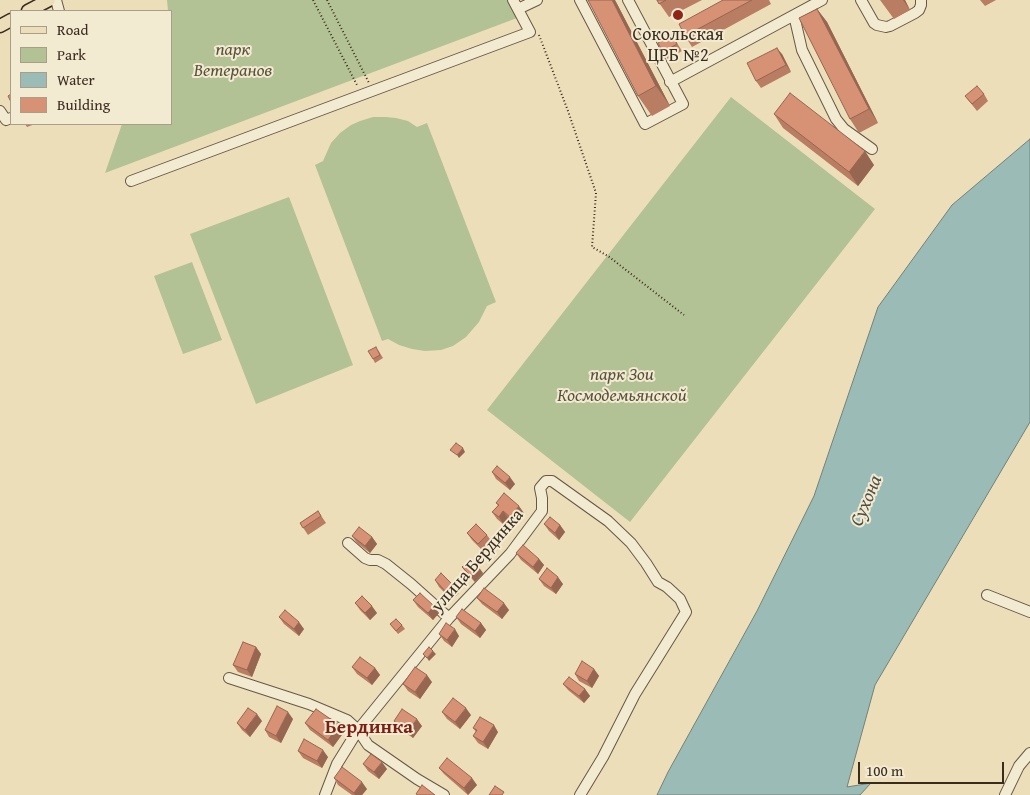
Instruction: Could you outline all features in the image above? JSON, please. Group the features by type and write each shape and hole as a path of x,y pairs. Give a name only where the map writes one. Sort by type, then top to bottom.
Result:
{"main road":[{"path":"30,10 50,0"}],"street":[{"path":"131,181 530,32 516,5 537,0"},
{"path":"580,0 645,124 682,104 628,0"},
{"path":"670,82 822,0"},
{"path":"861,0 874,23 886,27 919,10 921,0"},
{"path":"794,16 802,50 836,120 844,130 872,149"},
{"path":"0,111 6,120 10,118"},
{"name":"улица Бердинка","path":"325,795 338,764 358,730 449,618 510,554 542,511 540,488 546,481 552,482 608,521 631,543 658,582 667,587 680,600 686,612 635,694 580,795"},
{"path":"348,543 367,559 378,560 386,564 449,618"},
{"path":"987,595 1030,612"},
{"path":"229,678 316,707 346,720 358,730 368,745 444,795"},
{"path":"1005,795 1019,766 1030,753"}],"path":[{"path":"313,0 362,94"},
{"path":"326,0 373,91"},
{"path":"530,32 537,30 568,111 596,193 592,247 608,256 684,315"}],"green space":[{"name":"парк Ветеранов","path":"167,0 507,0 517,18 105,173 122,125 172,125 172,10 168,10"},
{"name":"парк Зои Космодемьянской","path":"731,97 875,209 630,522 487,410"},
{"path":"373,117 396,118 408,121 417,127 427,123 496,302 487,306 479,322 466,337 453,346 441,350 425,351 399,345 388,339 382,341 315,165 323,161 331,143 340,133 351,125"},
{"path":"289,197 353,365 256,404 190,234"},
{"path":"192,262 222,340 183,354 154,276"}],"water":[{"name":"Сухона","path":"1030,139 1030,422 875,685 847,787 871,783 860,795 657,795 757,611 814,496 878,307 952,205"}],"building":[{"path":"588,0 612,0 656,86 638,96"},
{"path":"657,0 666,0 659,4"},
{"path":"723,0 752,0 685,36 679,24"},
{"path":"817,9 869,109 850,119 799,18"},
{"path":"672,35 677,44 663,52 658,43"},
{"path":"777,48 786,65 756,81 747,63"},
{"path":"977,86 984,94 972,104 965,96"},
{"path":"790,93 865,151 849,172 774,114"},
{"path":"376,347 380,355 373,359 368,351"},
{"path":"456,443 463,448 457,455 450,450"},
{"path":"497,466 510,477 505,483 492,472"},
{"path":"504,493 519,506 510,517 503,511 499,517 492,512 499,505 496,503"},
{"path":"318,511 321,516 303,528 300,523"},
{"path":"550,517 560,525 555,533 544,524"},
{"path":"476,524 487,535 478,544 467,533"},
{"path":"359,527 372,537 365,546 352,536"},
{"path":"523,545 539,559 533,567 516,553"},
{"path":"470,559 478,566 470,575 462,567"},
{"path":"547,568 558,577 551,588 539,579"},
{"path":"441,573 454,586 447,593 435,580"},
{"path":"484,588 504,603 497,612 477,598"},
{"path":"420,593 434,606 428,613 413,600"},
{"path":"362,596 372,606 365,613 355,603"},
{"path":"462,609 481,623 475,631 456,617"},
{"path":"285,610 299,622 294,629 279,617"},
{"path":"396,619 402,625 396,631 390,624"},
{"path":"446,623 455,629 447,640 439,634"},
{"path":"243,642 256,647 247,670 233,665"},
{"path":"429,647 433,651 427,658 423,654"},
{"path":"360,657 375,668 367,678 352,667"},
{"path":"582,661 594,669 587,681 575,674"},
{"path":"415,667 427,675 415,692 403,684"},
{"path":"569,677 585,689 579,696 563,684"},
{"path":"453,698 466,708 455,722 442,712"},
{"path":"277,706 288,712 276,736 265,730"},
{"path":"248,708 257,714 245,730 237,723"},
{"path":"316,709 339,725 328,740 305,723"},
{"path":"402,709 417,719 408,731 394,721"},
{"path":"480,717 494,725 483,742 473,736 477,730 473,728"},
{"path":"304,739 323,750 317,761 298,751"},
{"path":"371,754 382,762 374,772 363,764"},
{"path":"447,758 472,778 464,788 439,768"},
{"path":"342,767 362,782 354,793 334,778"},
{"path":"422,785 435,795 416,794"},
{"path":"495,786 504,792 502,795 489,795"}],"place":[{"name":"Сокольская ЦРБ №2","path":"678,15"}],"district":[{"name":"Бердинка","path":"369,728"}]}
